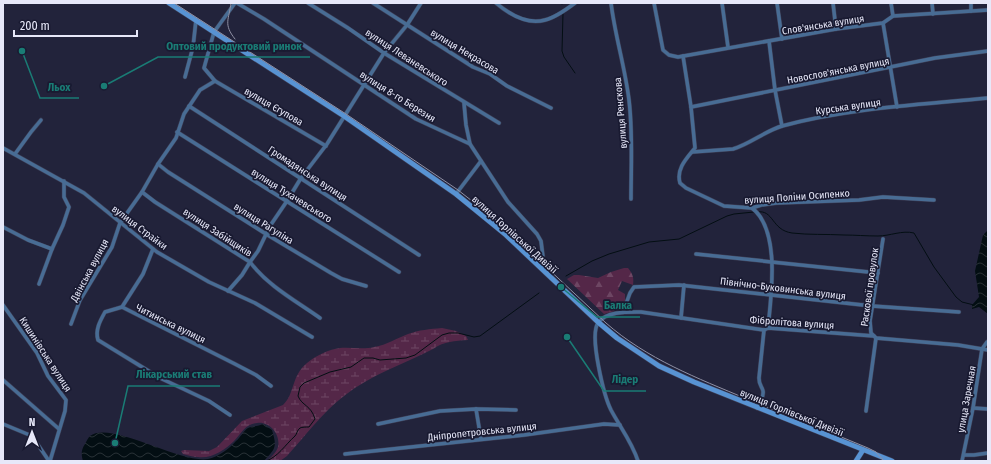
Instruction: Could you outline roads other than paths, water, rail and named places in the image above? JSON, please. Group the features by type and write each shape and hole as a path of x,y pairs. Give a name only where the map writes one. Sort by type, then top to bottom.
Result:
{"main road":[{"name":"вулиця Горлівської Дивізії","path":"168,3 344,116 456,194 490,222 598,322 629,346 660,366 757,408 892,461"},
{"path":"857,460 863,450"}],"street":[{"path":"215,81 204,68 214,32 236,3"},
{"name":"вулиця 8-го Березня","path":"236,3 264,19 416,119 470,144"},
{"name":"вулиця Леваневського","path":"308,3 384,53 499,123"},
{"name":"вулиця Некрасова","path":"373,3 473,67 490,74 507,86 551,108"},
{"path":"228,290 242,275 270,226 301,178 326,146 384,53 407,25 421,3"},
{"path":"496,3 514,16 530,21 545,20 567,9 575,3"},
{"name":"вулиця Ренскова","path":"611,3 629,102 631,199"},
{"name":"Слов'янська вулиця","path":"654,3 663,50 669,55 683,56 836,29 883,23 893,16"},
{"path":"722,3 728,48"},
{"path":"777,3 782,38"},
{"path":"833,3 836,29"},
{"path":"891,3 893,16 988,10"},
{"path":"932,3 934,14"},
{"path":"971,3 971,11"},
{"path":"185,77 193,47 196,20"},
{"path":"883,23 897,107"},
{"path":"769,41 775,90 782,126"},
{"name":"Новослов'янська вулиця","path":"691,107 935,58 988,51"},
{"path":"683,56 691,107 695,148 692,152"},
{"name":"Двінська вулиця","path":"71,324 80,300 112,247 120,223 142,192 158,164 176,138 184,114 200,90 215,81"},
{"name":"вулиця Єгупова","path":"215,81 326,146"},
{"name":"Курська вулиця","path":"692,152 733,149 782,126 828,115 988,98"},
{"path":"464,103 466,125 470,144 508,202 540,238 543,257 535,263"},
{"name":"Громадянська вулиця","path":"189,106 419,255"},
{"path":"15,154 41,120"},
{"name":"вулиця Тухачевського","path":"177,132 399,272"},
{"name":"вулиця Страйки","path":"3,148 84,193 153,249 209,282 255,303 312,337"},
{"name":"вулиця Поліни Осипенко","path":"692,152 680,169 680,183 686,188 724,206 755,210 761,205 776,203 852,200 883,197 934,200"},
{"path":"456,194 481,161"},
{"name":"вулиця Рагуліна","path":"158,164 168,172 266,234 331,273 342,279 366,286"},
{"path":"39,284 69,207 64,197 64,181"},
{"name":"вулиця Забійщиків","path":"142,192 155,202 250,262 280,290 320,318"},
{"path":"755,210 767,230 773,263 772,295 759,378 763,393 757,408"},
{"path":"3,227 28,240 52,249"},
{"name":"Раскової провулок","path":"875,337 870,333 870,329 872,306 883,239"},
{"name":"Читинська вулиця","path":"153,249 144,274 122,307 256,375 271,386"},
{"path":"696,254 878,273"},
{"name":"Північно-Буковинська вулиця","path":"623,312 630,293 634,287 663,284 684,285 872,306 959,312"},
{"path":"681,318 684,285"},
{"name":"Кишинівська вулиця","path":"3,305 37,353 48,376 66,400 58,440 50,461"},
{"path":"122,307 105,312 99,322 96,335 98,340 160,378 209,401 230,415"},
{"name":"Фібролітова вулиця","path":"598,322 609,316 623,312 641,312 766,329 875,337 958,345 988,350"},
{"path":"598,322 595,340 599,366 610,408 629,440 638,461"},
{"path":"866,411 875,337"},
{"name":"улица Заречная","path":"962,461 973,408 982,349 987,342"},
{"path":"3,380 59,429"},
{"path":"973,408 988,409"},
{"path":"476,409 481,439"},
{"path":"378,424 440,411 476,409 516,410"},
{"path":"3,424 32,436 50,461"},
{"name":"Дніпропетровська вулиця","path":"345,454 604,424 620,425"},
{"path":"964,455 988,453"}],"water":[{"path":"988,230 988,314 979,307 972,309 972,305 979,297 975,271 983,235"},
{"path":"263,424 272,430 275,440 273,450 264,461 83,461 82,456 83,448 90,436 100,433 113,434 129,438 196,459 208,459 227,450 248,428"}],"waterway":[{"path":"563,14 562,51 564,57 575,73"},
{"path":"566,276 592,261 609,254 649,242 679,239 727,216 754,212"},
{"path":"757,212 767,214 780,228 792,233 878,236 905,232 914,233 934,267 956,297 962,302 974,305"},
{"path":"266,461 274,457 295,436 300,428 309,427 315,419 309,408 298,396 300,387 304,383 330,372 351,367 364,358 380,360 406,358 415,355 442,335 449,333 458,333 474,337 480,336 539,293"}],"tram line":[{"path":"174,3 346,114 458,190 495,219 606,323 638,347 673,367 868,448 876,452 884,461"},
{"path":"231,3 228,26 235,39"}],"place":[{"name":"Льох","path":"22,51"},
{"name":"Оптовий продуктовий ринок","path":"104,86"},
{"name":"Балка","path":"561,287"},
{"name":"Лідер","path":"567,337"},
{"name":"Лікарський став","path":"115,443"}]}
